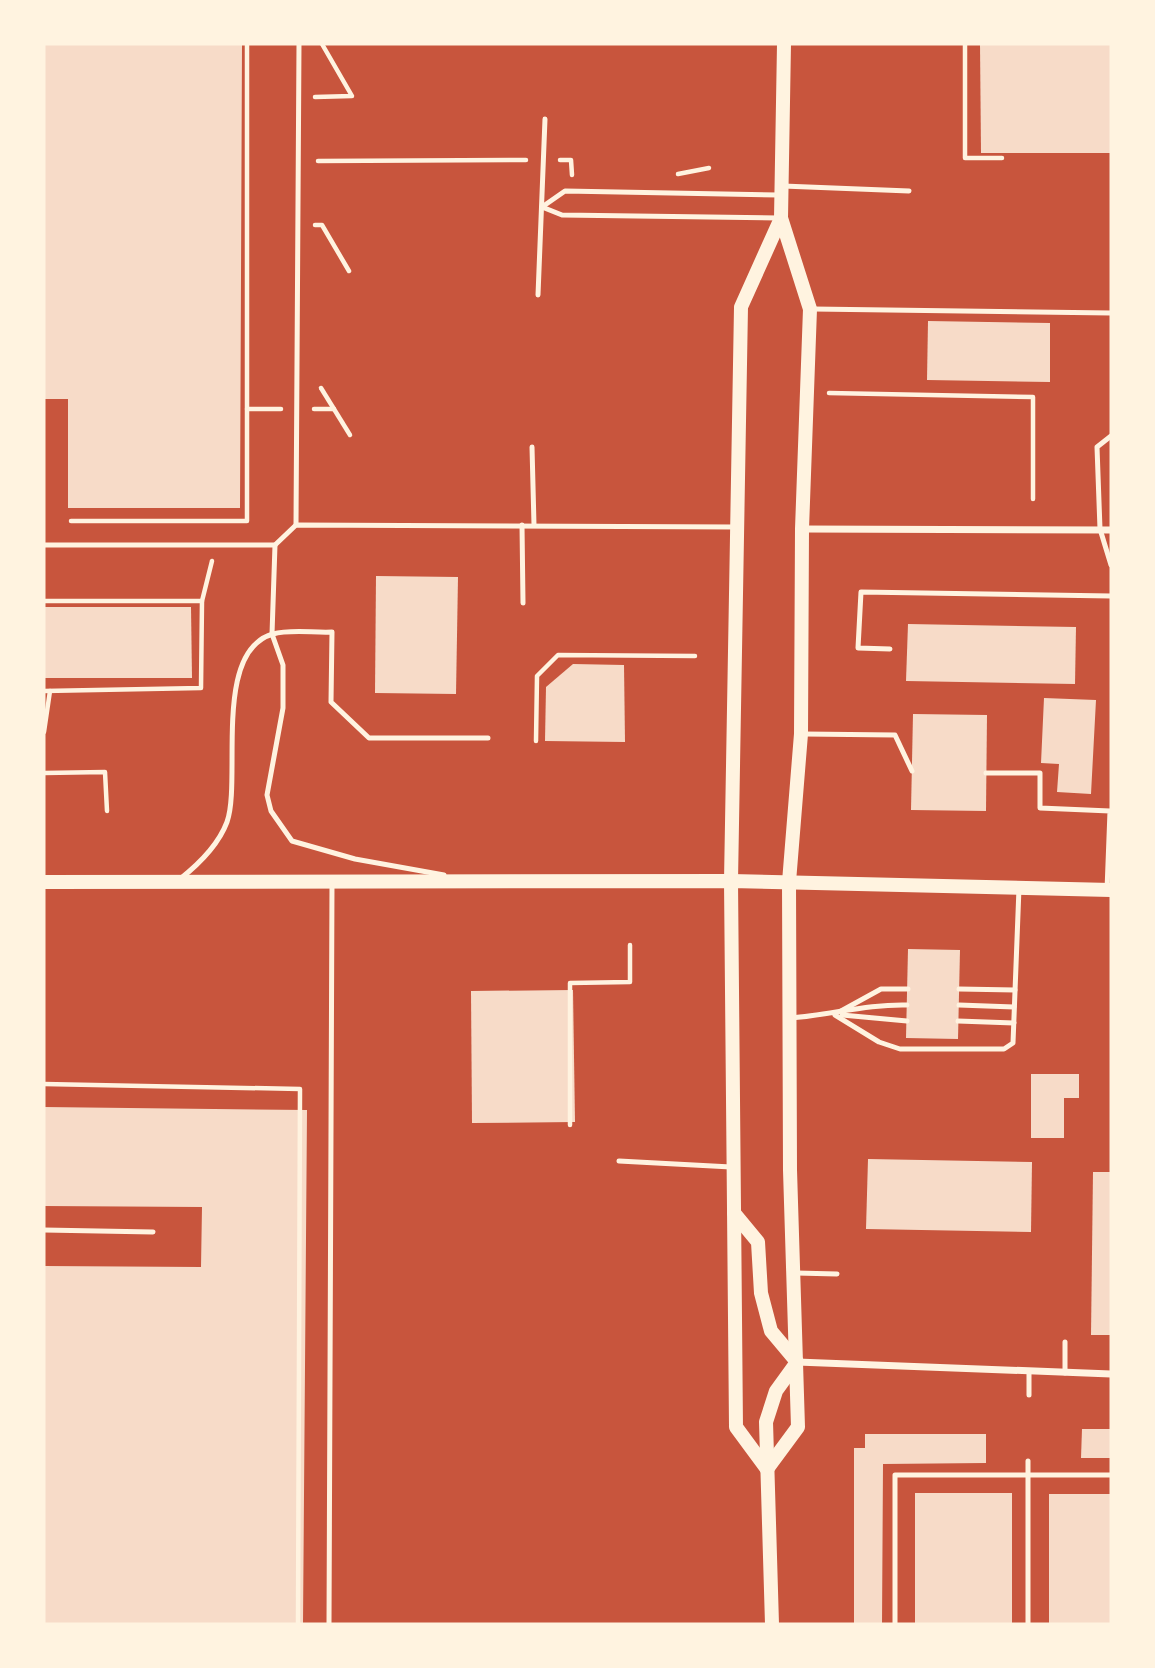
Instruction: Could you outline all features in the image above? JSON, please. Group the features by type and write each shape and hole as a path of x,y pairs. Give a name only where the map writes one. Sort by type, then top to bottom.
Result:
{"main road":[{"path":"767,1469 736,1427 731,881 741,307 780,218 784,44"},
{"path":"767,1469 798,1427 793,1273 789,882 801,734 802,529 810,309 780,218"},
{"path":"44,882 731,881 1109,890"},
{"path":"734,1213 758,1242 761,1293 771,1331 797,1362"},
{"path":"772,1624 766,1422 776,1391 797,1362"}],"street":[{"path":"802,529 1111,530"},
{"path":"797,1362 1029,1373 1111,1374"}],"lane":[{"path":"299,44 296,524 275,545 272,634 283,665 283,708 267,795 271,811 292,841 355,859 467,880"},
{"path":"538,295 545,119"},
{"path":"542,207 565,191 909,191"},
{"path":"542,207 562,215 780,218"},
{"path":"810,309 1111,313"},
{"path":"1111,436 1097,447 1100,529 1111,565"},
{"path":"532,447 534,525"},
{"path":"296,524 736,527"},
{"path":"522,525 523,603"},
{"path":"44,545 275,545"},
{"path":"890,649 858,648 861,592 1111,596"},
{"path":"177,881 202,861 227,821 231,787 230,720 237,688 249,652 272,634 332,632 331,702 369,738 488,738"},
{"path":"801,734 895,735 912,771"},
{"path":"986,773 1040,773 1040,808 1110,811 1109,890"},
{"path":"329,1624 332,880"},
{"path":"835,1015 879,1042 900,1049 1004,1049 1013,1043 1019,886"},
{"path":"835,1015 881,989 908,989"},
{"path":"959,989 1015,990"},
{"path":"835,1015 880,1004 907,1005"},
{"path":"959,1005 1014,1007"},
{"path":"791,1018 835,1015 907,1020"},
{"path":"958,1021 1014,1023"},
{"path":"619,1161 735,1168"},
{"path":"44,1230 153,1232"},
{"path":"793,1273 837,1274"},
{"path":"1065,1342 1065,1373"},
{"path":"1029,1373 1029,1395"},
{"path":"1028,1461 1028,1624"},
{"path":"895,1624 895,1475 1111,1475"}],"path":[{"path":"71,521 247,521 247,44"},
{"path":"307,97 352,96 322,44"},
{"path":"965,44 965,158 1002,158"},
{"path":"318,161 571,160 572,177 580,181"},
{"path":"674,175 709,168"},
{"path":"307,224 322,225 349,271"},
{"path":"321,388 350,435"},
{"path":"829,393 1033,397 1033,499"},
{"path":"44,601 202,600 201,688 47,691 44,732"},
{"path":"536,741 537,676 558,655 695,656"},
{"path":"44,773 105,772 107,811"},
{"path":"570,1125 570,982 629,982 630,946"},
{"path":"44,1084 300,1089 298,1624"}],"building":[{"path":"44,44 242,44 240,508 68,508 68,399 44,399"},
{"path":"980,44 1111,44 1111,153 981,153"},
{"path":"928,321 1050,323 1050,382 927,380"},
{"path":"376,576 458,577 456,694 375,693"},
{"path":"44,607 191,607 192,678 44,678"},
{"path":"908,624 1076,627 1075,684 906,681"},
{"path":"573,664 624,665 625,742 545,741 546,687"},
{"path":"1044,698 1096,700 1091,794 1057,792 1059,764 1041,763"},
{"path":"913,714 987,715 986,811 911,810"},
{"path":"908,949 960,950 958,1039 906,1038"},
{"path":"573,990 575,1122 472,1123 471,991"},
{"path":"1031,1074 1079,1074 1079,1098 1064,1098 1064,1138 1031,1138"},
{"path":"44,1107 307,1110 303,1624 44,1624 44,1266 201,1267 202,1207 44,1206"},
{"path":"868,1159 1032,1162 1031,1232 866,1229"},
{"path":"1093,1172 1111,1172 1111,1335 1091,1335"},
{"path":"1082,1429 1111,1429 1111,1458 1081,1458"},
{"path":"865,1434 986,1434 986,1463 883,1464 882,1624 854,1624 854,1448 865,1448"},
{"path":"915,1493 1012,1493 1012,1624 915,1624"},
{"path":"1049,1494 1111,1494 1111,1624 1049,1624"}]}
